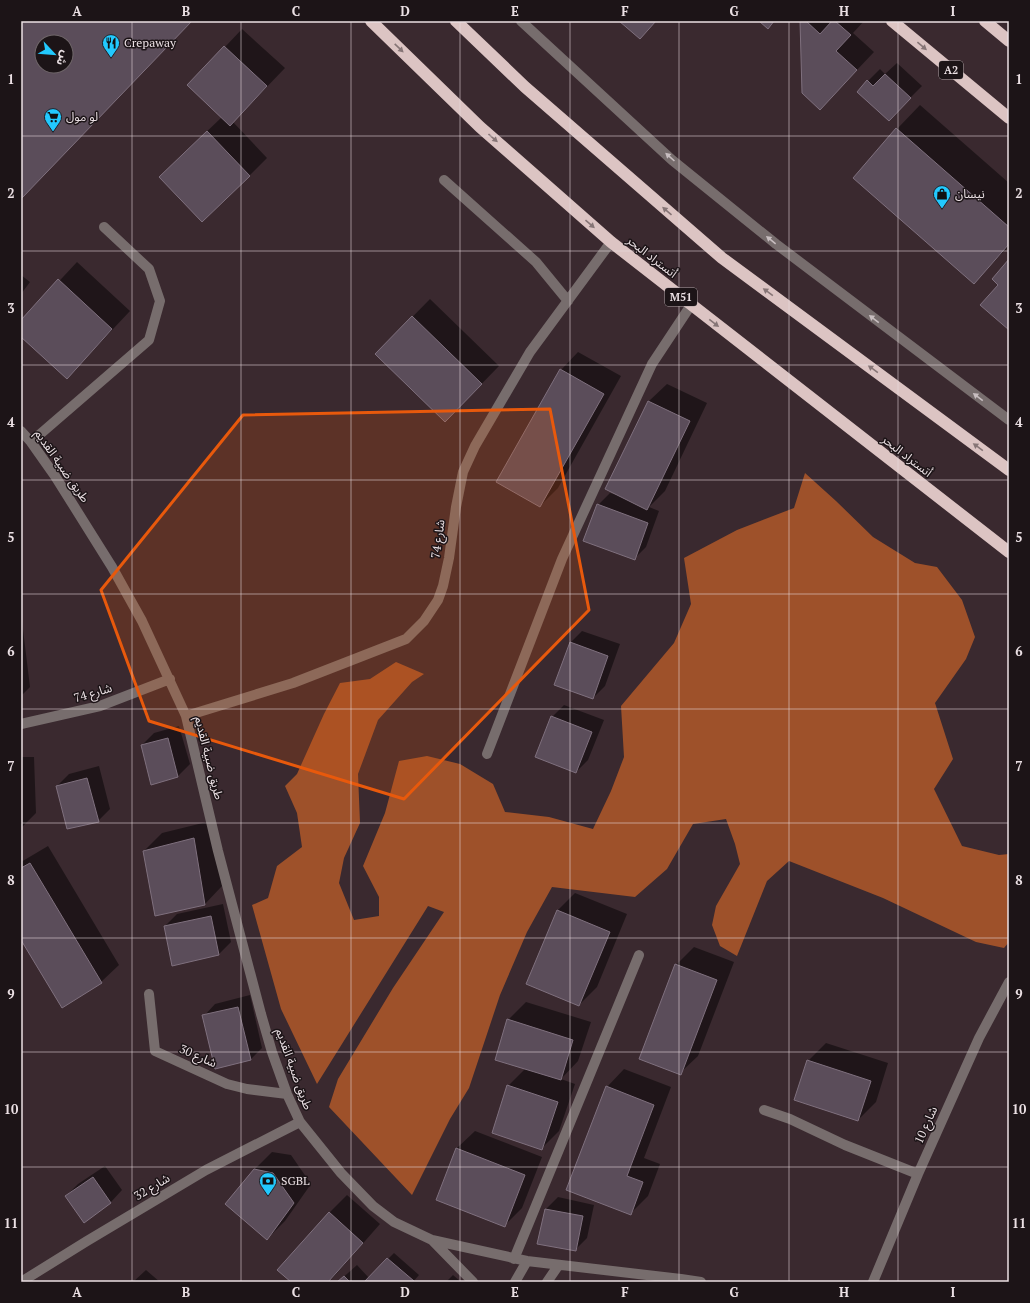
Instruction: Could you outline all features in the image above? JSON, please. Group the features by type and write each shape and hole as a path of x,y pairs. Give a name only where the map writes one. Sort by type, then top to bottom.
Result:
{"highway":[{"name":"أتستراد البحر","path":"371,21 480,127 611,242 1009,552"},
{"path":"456,21 525,87 722,258 1009,470"},
{"name":"A2","path":"892,21 1009,118"},
{"path":"985,21 1009,41"}],"street":[{"path":"520,21 697,180 782,249 1009,420"},
{"path":"444,180 536,262 568,301"},
{"path":"31,442 149,340 160,301 149,269 104,227"},
{"name":"شارع 74","path":"186,716 293,684 406,638 424,621 438,600 443,586 463,472 475,446 530,352 611,242"},
{"path":"488,754 562,559 652,364 691,305"},
{"name":"طريق ضبية القديم","path":"21,431 31,442 55,476 112,567 142,621 186,716 218,851 259,1007 272,1052 287,1094 300,1122 341,1173 374,1206 394,1222 432,1240"},
{"name":"شارع 74","path":"21,724 100,706 170,679"},
{"path":"514,1259 639,955"},
{"name":"شارع 10","path":"874,1282 918,1174 979,1038 1009,982"},
{"name":"شارع 30","path":"149,994 155,1051 227,1084 247,1089 287,1094"},
{"path":"764,1110 790,1119 845,1145 918,1174"},
{"name":"شارع 32","path":"21,1282 206,1170 300,1122"},
{"path":"432,1240 527,1262 681,1278 701,1282"},
{"path":"432,1240 473,1282"},
{"path":"515,1282 527,1262"},
{"path":"547,1282 558,1266"}],"highlighted area":[{"path":"550,409 589,610 404,799 149,721 101,590 243,415"}],"shaded area":[{"path":"805,473 873,537 915,563 937,567 962,600 975,637 966,659 935,703 953,759 934,789 962,846 999,855 1009,854 1009,942 1004,948 976,942 883,898 789,861 767,881 737,956 720,946 712,925 716,906 740,864 735,844 726,819 693,824 667,869 635,897 552,887 527,932 500,995 469,1088 450,1119 412,1195 329,1107 338,1079 393,988 444,912 428,906 317,1084 281,1009 252,905 268,898 277,866 302,847 297,813 285,786 297,774 324,714 340,683 370,679 396,662 424,674 412,682 378,720 358,774 360,823 344,858 339,883 354,920 379,916 379,897 363,866 385,813 399,761 427,756 460,764 493,784 505,812 549,817 593,829 611,791 624,757 621,706 674,643 691,604 684,558 737,530 794,508"}],"building":[{"name":"لو مول","path":"21,21 192,21 21,199"},
{"path":"619,21 656,21 640,39"},
{"path":"759,21 774,21 768,29"},
{"path":"800,21 806,21 820,34 832,21 835,21 851,35 836,51 857,70 820,110 802,93"},
{"path":"224,46 267,86 230,126 187,85"},
{"path":"885,74 911,98 889,121 857,92 867,80 873,86"},
{"path":"896,128 1009,227 1009,244 974,284 853,178"},
{"path":"207,131 250,176 202,222 159,177"},
{"path":"1009,259 1009,330 980,305 998,285 992,279"},
{"path":"58,279 112,329 67,379 21,337 21,320"},
{"path":"412,316 482,384 445,422 375,354"},
{"path":"560,369 604,394 540,507 496,482"},
{"path":"648,401 690,421 647,510 605,489"},
{"path":"597,504 648,523 635,560 583,541"},
{"path":"570,642 608,656 593,699 554,685"},
{"path":"551,716 592,732 576,773 535,757"},
{"path":"168,738 178,777 151,785 141,745"},
{"path":"87,778 99,822 67,829 56,786"},
{"path":"194,838 205,905 155,916 143,851"},
{"path":"30,863 102,983 62,1008 21,940 21,868"},
{"path":"557,910 610,932 579,1006 526,984"},
{"path":"211,916 219,955 172,966 164,926"},
{"path":"675,964 717,980 681,1075 639,1059"},
{"path":"238,1007 251,1060 215,1069 202,1015"},
{"path":"507,1019 573,1040 561,1080 495,1060"},
{"path":"807,1060 871,1081 858,1121 794,1100"},
{"path":"507,1085 558,1102 542,1150 492,1133"},
{"path":"606,1086 654,1105 627,1176 643,1182 631,1215 566,1190"},
{"path":"456,1148 525,1175 505,1227 436,1200"},
{"path":"254,1169 273,1173 294,1203 267,1240 225,1204"},
{"path":"93,1177 111,1203 84,1223 65,1196"},
{"path":"545,1209 583,1216 576,1251 537,1244"},
{"path":"329,1212 363,1243 328,1282 291,1282 277,1270"},
{"path":"387,1258 414,1281 414,1282 364,1282"},
{"path":"344,1276 350,1282 337,1282"}],"place":[{"name":"Crepaway","path":"111,58"},
{"name":"لو مول","path":"53,132"},
{"name":"نيسان","path":"942,209"},
{"name":"SGBL","path":"268,1196"}]}
